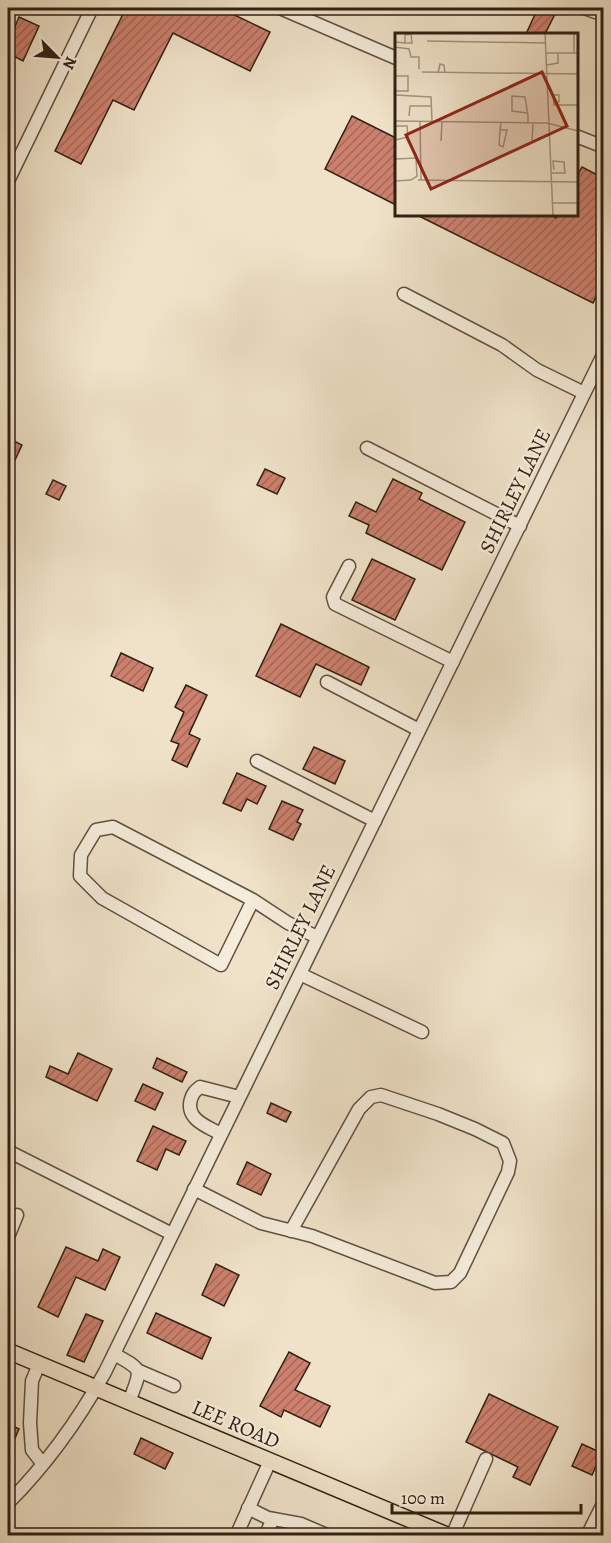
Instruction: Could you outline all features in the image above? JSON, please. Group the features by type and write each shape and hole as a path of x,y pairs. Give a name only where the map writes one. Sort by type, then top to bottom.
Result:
{"main road":[{"name":"LEE ROAD","path":"8,1351 447,1535"}],"street":[{"path":"8,181 92,8"},
{"path":"280,8 395,58"},
{"path":"584,8 603,15"},
{"path":"578,137 603,147"},
{"path":"404,294 501,345 537,370 584,393"},
{"name":"SHIRLEY LANE","path":"8,1503 87,1404 114,1354 603,353"},
{"path":"367,448 520,526"},
{"path":"349,566 333,597 335,604 453,662"},
{"path":"327,682 419,730"},
{"path":"257,761 375,821"},
{"path":"253,900 221,965 102,898 80,876 81,855 96,830 113,827 253,900 288,923 317,937"},
{"path":"300,974 422,1032"},
{"path":"221,1134 200,1123 191,1115 189,1107 194,1091 200,1087 238,1097"},
{"path":"194,1189 261,1222 291,1231 312,1236 435,1283 451,1282 460,1273 508,1172 510,1161 503,1143 475,1129 381,1095 371,1097 359,1109 291,1231"},
{"path":"8,1151 172,1233"},
{"path":"8,1237 17,1215"},
{"path":"114,1354 137,1367 139,1371 174,1386"},
{"path":"39,1364 32,1381 30,1423 32,1450 42,1463"},
{"path":"129,1402 139,1371"},
{"path":"447,1535 486,1459"},
{"path":"236,1536 270,1461"},
{"path":"587,1536 603,1502"},
{"path":"248,1508 273,1519 301,1524 329,1536"},
{"path":"265,1536 273,1519"}],"building":[{"path":"126,8 220,8 270,32 250,71 173,33 134,110 113,100 81,164 55,151"},
{"path":"538,8 558,8 546,33 526,33"},
{"path":"19,17 39,26 23,61 8,53 8,43"},
{"path":"352,116 395,138 395,204 325,169"},
{"path":"582,167 603,178 603,282 593,303 419,216 552,216 556,218 557,216 578,216 578,174"},
{"path":"8,438 22,445 8,475"},
{"path":"265,469 285,478 277,494 257,485"},
{"path":"393,479 422,493 419,499 465,522 442,570 366,533 369,525 349,516 356,502 376,512"},
{"path":"53,480 66,486 59,500 46,494"},
{"path":"372,559 415,579 395,620 352,600"},
{"path":"281,624 369,667 361,685 316,664 300,697 256,676"},
{"path":"121,653 153,668 143,691 111,676"},
{"path":"186,685 207,695 189,734 200,739 187,767 172,760 179,744 171,741 184,712 175,707"},
{"path":"314,747 345,761 335,784 303,769"},
{"path":"237,773 266,786 257,804 247,799 241,811 223,803"},
{"path":"282,801 303,810 297,822 301,824 293,840 269,829"},
{"path":"78,1053 112,1069 97,1101 46,1077 50,1066 68,1074"},
{"path":"157,1058 187,1072 182,1082 153,1068"},
{"path":"143,1084 163,1093 155,1110 135,1101"},
{"path":"271,1103 291,1112 286,1122 267,1113"},
{"path":"153,1126 186,1141 179,1155 166,1149 157,1170 137,1161"},
{"path":"247,1162 271,1174 261,1195 237,1184"},
{"path":"66,1247 98,1261 103,1249 120,1257 105,1290 76,1277 58,1317 38,1307"},
{"path":"216,1264 239,1275 224,1306 202,1295"},
{"path":"156,1313 211,1338 202,1359 147,1333"},
{"path":"86,1314 103,1321 84,1362 67,1355"},
{"path":"289,1352 310,1363 295,1390 330,1406 320,1427 284,1410 281,1417 260,1406"},
{"path":"489,1394 558,1427 530,1485 513,1477 518,1467 466,1442"},
{"path":"8,1424 19,1429 8,1455"},
{"path":"141,1438 173,1453 165,1469 134,1454"},
{"path":"582,1444 602,1453 592,1475 572,1466"}]}
